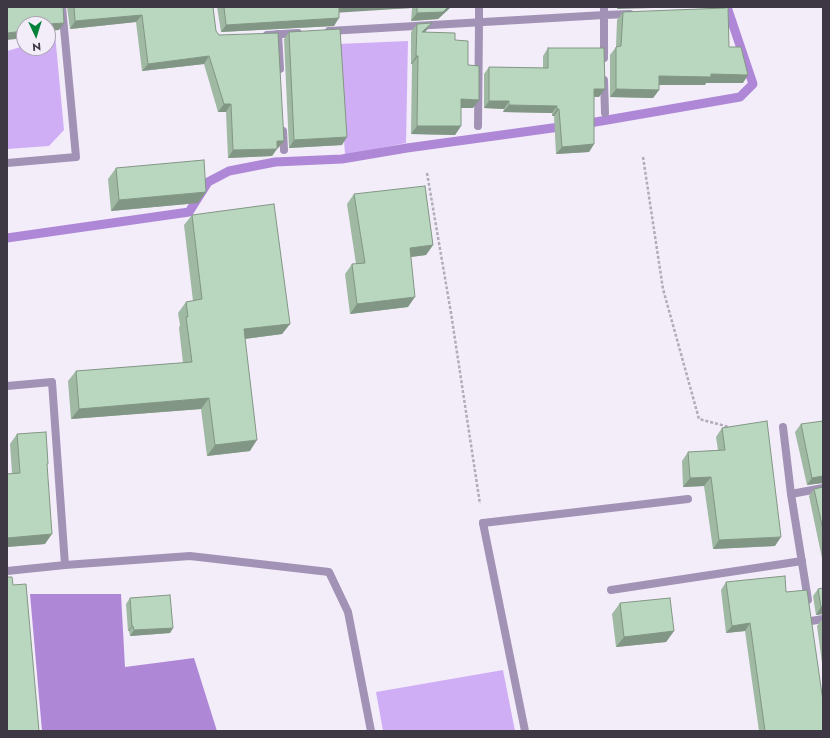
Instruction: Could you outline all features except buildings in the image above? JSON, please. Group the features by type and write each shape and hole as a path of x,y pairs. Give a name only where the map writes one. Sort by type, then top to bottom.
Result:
{"street":[{"path":"7,163 76,157 62,7"},
{"path":"478,126 479,7"},
{"path":"604,11 605,113"},
{"path":"255,36 479,22 604,11 642,14"},
{"path":"278,34 280,81"},
{"path":"282,119 284,150"},
{"path":"7,386 52,382 65,565"},
{"path":"783,427 791,494 811,618 823,619"},
{"path":"791,494 823,488"},
{"path":"525,731 483,522 688,499"},
{"path":"7,570 190,556 329,572 348,612 371,731"},
{"path":"611,590 802,561"}],"path":[{"path":"643,157 664,289 700,419 725,427 732,427"},
{"path":"427,173 451,313 483,522"}],"shaded area":[{"path":"408,41 406,143 345,155 338,44"},
{"path":"56,45 64,130 49,146 7,149 7,51 16,48 16,56 56,56"},
{"path":"30,594 121,594 125,667 194,658 217,731 42,731"},
{"path":"503,670 515,731 383,731 376,692"}],"waterway":[{"path":"584,124 740,97 753,84 727,7"},
{"path":"7,238 189,212 208,182 229,171 275,162 342,159 407,148 567,126"}]}
